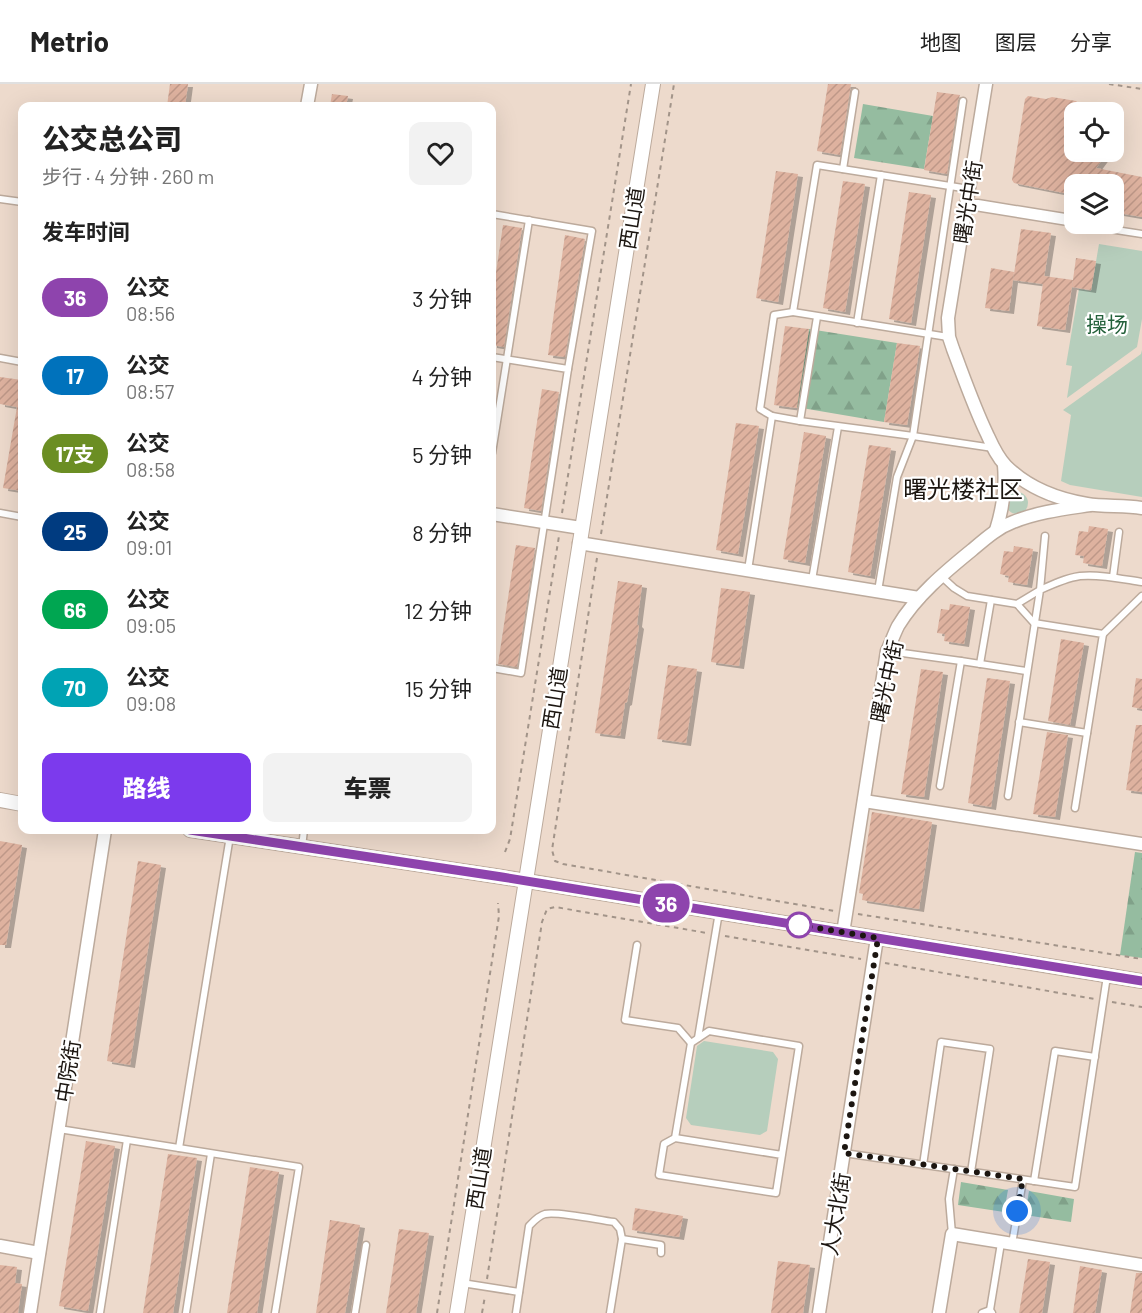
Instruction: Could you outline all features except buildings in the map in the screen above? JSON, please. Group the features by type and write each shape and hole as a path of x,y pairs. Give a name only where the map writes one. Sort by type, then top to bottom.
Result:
{"street":[{"path":"308,102 311,84"},
{"name":"西山道","path":"457,1313 653,84"},
{"name":"曙光中街","path":"986,84 948,318 949,337 983,425 1005,465 1028,483 1046,493 1090,505"},
{"path":"996,530 1006,483 1005,465"},
{"name":"曙光中街","path":"843,933 887,651 898,627 919,598 941,576 996,530 1043,513 1090,505 1142,508"},
{"path":"496,515 581,528"},
{"path":"579,543 919,598"},
{"path":"0,800 18,803"},
{"path":"864,801 1142,844"},
{"name":"中院街","path":"32,1313 39,1253 104,834"},
{"path":"218,834 1142,981"},
{"name":"人大北街","path":"819,1313 878,938"},
{"path":"939,1313 952,1234 1142,1265"},
{"path":"0,1246 39,1253"}],"lane":[{"path":"843,169 855,92"},
{"path":"878,591 897,477 913,436 963,101"},
{"path":"793,312 817,165 969,189"},
{"path":"857,323 880,175"},
{"path":"0,199 18,201"},
{"path":"967,203 978,202 1064,220"},
{"path":"496,215 592,231 568,369 521,673 496,669"},
{"path":"496,428 529,220"},
{"path":"1124,228 1142,232"},
{"path":"1124,229 1142,232"},
{"path":"949,337 793,312 774,315 760,409 772,416 800,421 994,448"},
{"path":"800,421 816,317"},
{"path":"0,358 18,361"},
{"path":"496,358 568,369"},
{"path":"747,570 772,416"},
{"path":"812,580 838,427"},
{"path":"0,513 18,516"},
{"path":"1113,577 1119,532"},
{"path":"1008,796 1040,590 1045,536"},
{"path":"941,576 967,596 1017,604 1034,623 1103,634"},
{"path":"1017,604 1059,581 1082,576 1113,577 1142,582"},
{"path":"1075,808 1103,634 1142,596"},
{"path":"980,664 991,600"},
{"path":"887,651 1026,672"},
{"path":"940,786 961,661"},
{"path":"1019,722 1087,733"},
{"path":"302,847 304,834"},
{"path":"179,1148 230,836"},
{"path":"698,1038 719,912"},
{"path":"637,945 625,1020 678,1028 691,1043"},
{"path":"844,1153 1075,1187 1107,975"},
{"path":"675,1138 691,1043 709,1031 799,1046 782,1155 776,1193 659,1175 664,1144 675,1138 782,1155"},
{"path":"923,1165 941,1042 990,1049 971,1172"},
{"path":"1034,1181 1055,1051 1095,1057"},
{"path":"58,1129 299,1167 275,1313"},
{"path":"100,1313 127,1140"},
{"path":"186,1313 211,1154"},
{"path":"952,1234 949,1199 954,1169"},
{"path":"982,1313 991,1311 1023,1179"},
{"path":"516,1313 529,1226 544,1214 555,1213 614,1222 620,1229 622,1239 610,1313"},
{"path":"622,1239 661,1245 661,1253"},
{"path":"355,1313 366,1245"},
{"path":"462,1283 519,1292"}],"path":[{"path":"505,852 510,839 631,84"},
{"path":"555,861 552,850 674,84"},
{"path":"1109,84 1142,89"},
{"path":"437,1313 499,916 498,903"},
{"path":"482,1313 542,922 547,909 555,907 1142,1007"}],"green space":[{"path":"863,104 933,116 924,169 854,158"},
{"name":"操场","path":"1099,244 1142,251 1142,319 1137,347 1067,398 1072,366 1066,365 1079,289 1091,291"},
{"path":"809,329 897,343 884,422 796,407"},
{"path":"1142,350 1142,497 1070,485 1061,481 1071,415 1063,410 1141,354"},
{"path":"1017,492 1025,495 1028,503 1025,511 1017,514 1009,511 1006,503 1009,495"},
{"path":"1135,852 1142,853 1142,958 1120,955"},
{"path":"704,1041 773,1052 778,1059 767,1131 760,1135 691,1125 686,1118 697,1046"},
{"path":"961,1182 1008,1190 1004,1212 958,1205"},
{"path":"1029,1191 1074,1199 1071,1222 1025,1215"}],"bus line":[{"name":"36","path":"217,834 502,877 1142,981"}],"district":[{"name":"曙光楼社区","path":"963,488"}],"route":[{"path":"799,925 878,938 844,1153 1023,1179 1017,1211"}]}
